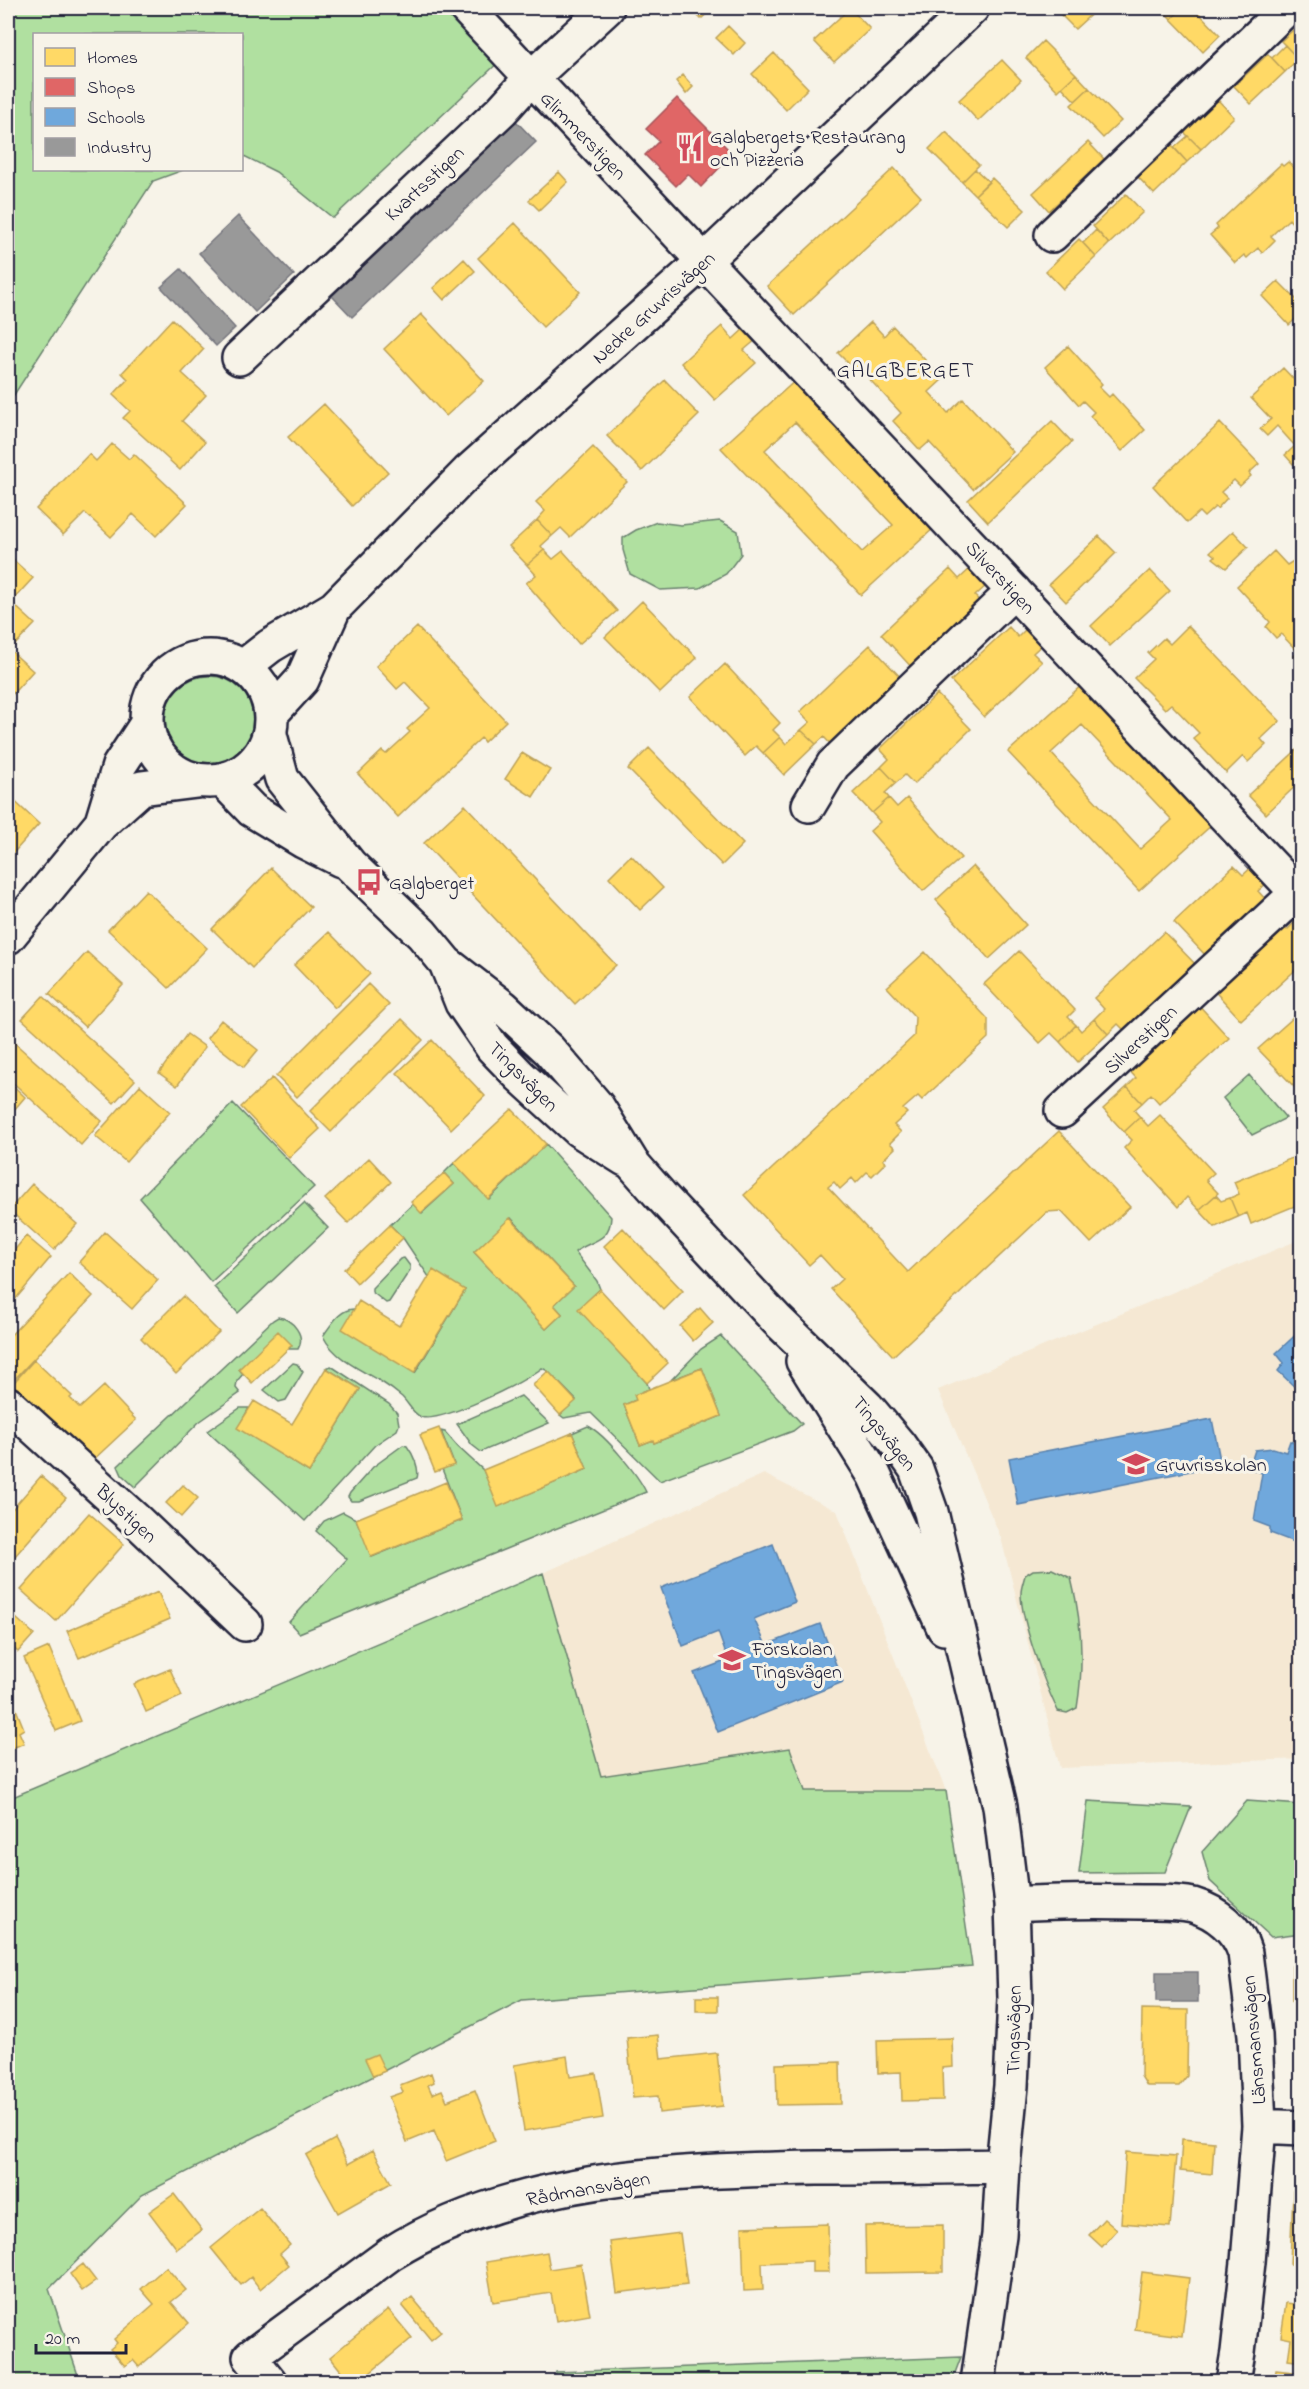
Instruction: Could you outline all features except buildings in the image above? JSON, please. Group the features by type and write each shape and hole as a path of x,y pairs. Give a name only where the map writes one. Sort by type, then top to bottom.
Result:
{"street":[{"name":"Glimmerstigen","path":"466,8 530,79 704,261"},
{"name":"Kvartsstigen","path":"239,358 502,110 530,79 608,8"},
{"name":"Nedre Gruvrisvägen","path":"243,667 270,646 334,608 468,472 704,261 972,8"},
{"path":"1052,235 1287,8"},
{"name":"Silverstigen","path":"704,261 1299,895 1062,1111"},
{"path":"809,805 833,765 1014,591"},
{"name":"Nedre Gruvrisvägen","path":"271,724 302,680 334,608"},
{"path":"8,937 101,824 141,788 210,781 236,776 258,759 271,724 265,692 259,682 243,667 219,657 194,658 177,666 162,678 149,700 146,725 150,741 163,761 182,776 210,781"},
{"name":"Tingsvägen","path":"271,724 282,778 350,865 422,934 446,963 495,1000 549,1050 597,1106 632,1163 776,1319 874,1475 913,1564 970,1681 1000,1806 1012,1904 1015,1998 1011,2086 999,2235 978,2382"},
{"path":"101,824 119,766 146,725"},
{"name":"Tingsvägen","path":"210,781 303,841 350,865"},
{"name":"Blystigen","path":"8,1404 137,1521 245,1624"},
{"name":"Länsmansvägen","path":"1012,1904 1104,1901 1190,1904 1210,1913 1235,1931 1245,1953 1256,2046 1259,2126 1248,2262 1233,2382"},
{"path":"1259,2126 1302,2128"},
{"name":"Rådmansvägen","path":"270,2382 250,2357 390,2254 470,2214 545,2192 717,2170 1003,2166"}],"shaded area":[{"name":"Gruvrisskolan","path":"1301,1239 1301,1759 1060,1768 1001,1538 938,1390"},
{"name":"Förskolan Tingsvägen","path":"764,1474 837,1511 946,1791 804,1791 790,1748 601,1776 543,1573"}],"green space":[{"path":"8,8 464,8 504,57 333,218 276,172 243,156 243,33 33,33 33,171 180,171 153,181 8,404"},
{"path":"720,521 738,531 741,554 726,574 700,588 660,590 630,574 623,550 623,538 636,530 657,522 681,525"},
{"path":"209,676 226,679 241,689 251,704 254,721 251,738 241,753 226,763 209,766 192,763 177,753 167,738 164,721 167,704 177,689 192,679"},
{"path":"1249,1075 1286,1118 1252,1135 1223,1098"},
{"path":"233,1103 314,1187 211,1282 140,1198"},
{"path":"546,1144 611,1217 610,1225 603,1236 575,1252 597,1281 600,1289 579,1309 647,1383 649,1389 635,1395 636,1400 624,1405 640,1445 653,1440 654,1443 721,1416 702,1368 671,1380 701,1349 721,1336 802,1424 793,1431 660,1481 591,1413 564,1418 560,1415 576,1400 548,1371 542,1368 501,1392 463,1408 446,1414 421,1417 402,1397 334,1351 323,1336 340,1314 355,1309 415,1373 465,1290 429,1277 403,1238 390,1225 413,1204 422,1213 454,1184 444,1173 454,1163 489,1199","holes":["511,1218 574,1286 554,1305 562,1314 546,1329 474,1252"]},
{"path":"304,1203 328,1228 238,1313 214,1287"},
{"path":"404,1258 410,1270 389,1302 386,1303 372,1292 372,1288 400,1259"},
{"path":"278,1317 289,1321 297,1329 300,1339 298,1349 288,1349 292,1345 239,1369 243,1374 237,1381 236,1388 240,1393 199,1422 135,1487 122,1475 118,1466"},
{"path":"293,1363 297,1364 303,1372 286,1400 279,1402 264,1390"},
{"path":"331,1366 389,1404 397,1413 399,1425 397,1430 375,1445 305,1521 207,1431 240,1408 249,1408 238,1428 309,1472 360,1389 326,1368"},
{"path":"521,1396 549,1423 481,1452 472,1445 457,1424"},
{"path":"588,1426 603,1437 620,1456 646,1492 299,1633 289,1622 347,1559 316,1531 324,1521 343,1512 356,1519 372,1557 462,1520 442,1469 454,1464 441,1431 445,1432 483,1470 499,1506 587,1469 572,1433"},
{"path":"403,1445 407,1446 414,1457 418,1470 417,1478 359,1501 351,1501 348,1497 350,1493 373,1467"},
{"path":"1052,1569 1071,1578 1080,1627 1081,1676 1077,1708 1067,1713 1058,1711 1047,1686 1029,1636 1022,1605 1021,1591 1025,1575 1033,1570"},
{"path":"543,1573 601,1776 790,1748 805,1791 946,1791 972,1966 522,2000 142,2195 49,2289 80,2381 8,2382 8,1799"},
{"path":"1088,1801 1191,1807 1165,1872 1079,1873"},
{"path":"1247,1801 1301,1805 1301,1933 1271,1937 1210,1881 1202,1852"},
{"path":"961,2357 952,2381 554,2381 556,2372"}],"place":[{"name":"Galgbergets Restaurang och Pizzeria","path":"690,148"},
{"name":"Galgberget","path":"369,882"},
{"name":"Gruvrisskolan","path":"1136,1464"},
{"name":"Förskolan Tingsvägen","path":"732,1660"}],"district":[{"name":"GALGBERGET","path":"906,370"}]}
